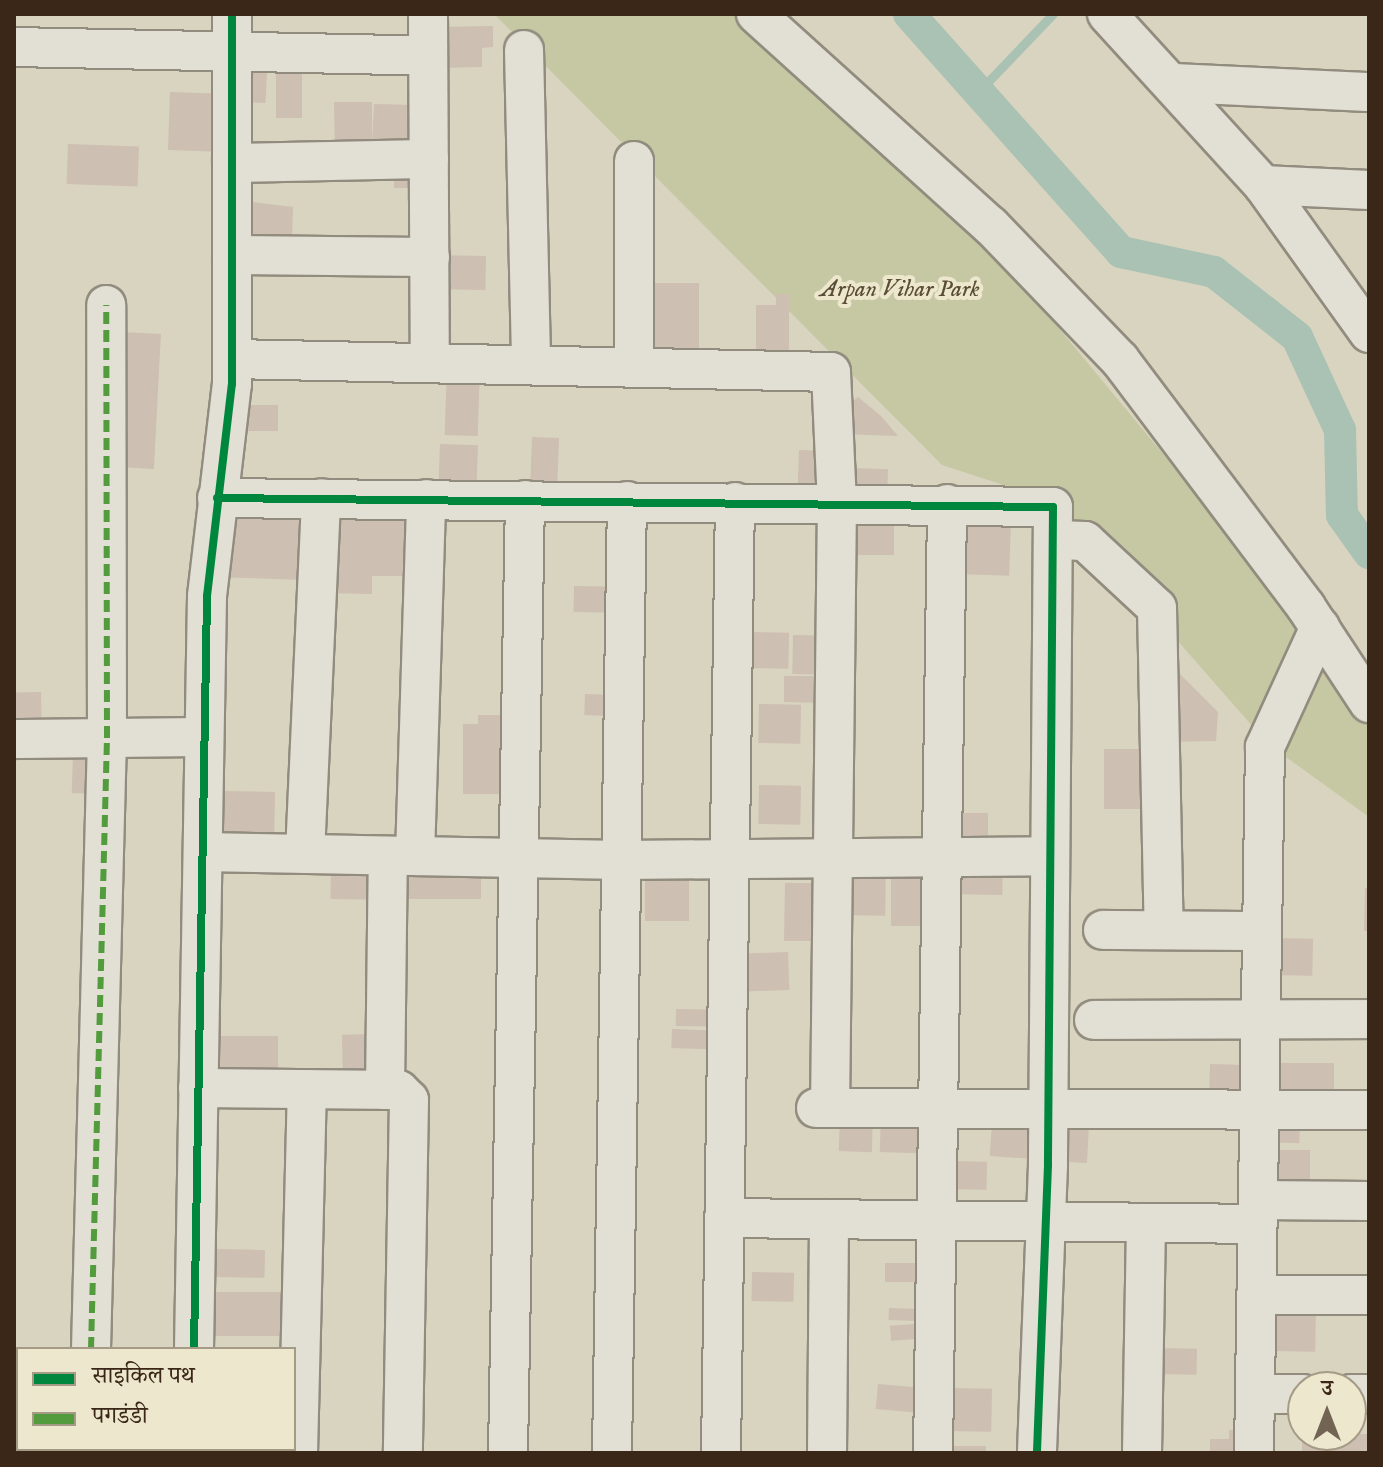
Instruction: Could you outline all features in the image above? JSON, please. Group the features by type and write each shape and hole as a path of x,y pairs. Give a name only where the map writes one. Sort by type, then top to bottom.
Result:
{"street":[{"path":"194,1347 204,737 217,498 232,359 232,14"},
{"path":"428,14 430,362"},
{"path":"756,14 1046,279 1120,360 1320,627 1369,703"},
{"path":"1110,15 1177,83 1263,185 1362,314"},
{"path":"14,47 232,56 428,56"},
{"path":"524,50 531,364"},
{"path":"1177,83 1369,92"},
{"path":"232,163 429,159"},
{"path":"634,161 634,366"},
{"path":"1263,185 1369,190"},
{"path":"232,255 430,257"},
{"path":"91,1347 107,738 106,305"},
{"path":"232,359 827,369 835,378 837,503 834,859 823,1108 1369,1110"},
{"path":"217,498 1053,507 1057,540 1048,1111 1037,1453"},
{"path":"305,854 321,498"},
{"path":"385,1090 426,499"},
{"path":"508,1453 525,500"},
{"path":"612,1453 627,501"},
{"path":"721,1453 735,502"},
{"path":"933,1453 947,504"},
{"path":"1057,540 1085,541 1157,608 1164,930"},
{"path":"1254,1453 1265,747 1320,627"},
{"path":"14,739 204,737"},
{"path":"203,852 730,861 942,853 1050,856"},
{"path":"1103,930 1262,931"},
{"path":"1094,1020 1369,1019"},
{"path":"198,1088 385,1090 409,1100 403,1453"},
{"path":"298,1453 307,1089"},
{"path":"724,1218 1146,1223 1369,1201"},
{"path":"827,1453 829,1219"},
{"path":"1142,1453 1146,1223"},
{"path":"1256,1295 1369,1295"},
{"path":"1255,1394 1287,1394"}],"green space":[{"name":"Arpan Vihar Park","path":"494,14 741,14 969,220 1369,702 1369,817 1268,744 1056,502 942,465"}],"building":[{"path":"493,26 493,47 482,48 482,67 434,68 433,27"},
{"path":"247,72 267,73 265,103 245,102"},
{"path":"276,73 302,73 302,118 276,118"},
{"path":"170,92 228,94 226,152 168,150"},
{"path":"334,102 372,102 372,145 374,104 412,105 412,150 335,153"},
{"path":"68,144 139,146 138,186 67,184"},
{"path":"394,167 420,167 420,188 394,188"},
{"path":"244,201 293,207 292,238 243,253"},
{"path":"432,255 486,256 485,290 431,289"},
{"path":"652,283 699,283 699,356 652,356"},
{"path":"776,294 789,294 789,350 756,350 756,305 776,305"},
{"path":"121,332 161,334 154,469 114,467"},
{"path":"447,368 480,369 478,436 445,435"},
{"path":"858,397 881,416 898,436 840,434 843,410"},
{"path":"237,405 278,405 278,431 237,431"},
{"path":"532,437 559,438 557,495 530,494"},
{"path":"440,444 478,445 476,497 438,496"},
{"path":"799,450 833,451 831,500 797,499"},
{"path":"853,468 888,469 887,501 852,500"},
{"path":"220,513 307,516 305,580 218,577"},
{"path":"326,516 419,516 418,576 372,576 372,594 326,593"},
{"path":"959,520 1011,522 1009,576 957,574"},
{"path":"854,523 894,523 894,555 854,555"},
{"path":"574,586 619,587 619,613 574,612"},
{"path":"744,632 789,633 788,669 743,668"},
{"path":"793,635 832,636 831,675 792,674"},
{"path":"1160,654 1218,712 1216,741 1161,742"},
{"path":"784,676 831,676 824,703 784,702"},
{"path":"14,692 41,692 42,737 15,737"},
{"path":"585,694 619,695 618,716 584,715"},
{"path":"759,704 801,705 800,744 758,743"},
{"path":"478,715 516,715 505,794 463,794 463,724 478,724"},
{"path":"1104,749 1145,749 1145,809 1104,809"},
{"path":"73,756 100,757 99,794 72,793"},
{"path":"759,785 801,786 800,825 758,824"},
{"path":"221,791 275,792 274,834 220,833"},
{"path":"945,813 988,813 988,849 945,849"},
{"path":"946,856 1003,857 1002,895 945,894"},
{"path":"891,866 935,866 935,926 891,926"},
{"path":"841,867 886,868 885,916 840,915"},
{"path":"331,870 380,871 379,900 330,899"},
{"path":"396,873 481,873 481,899 396,899"},
{"path":"645,876 689,876 689,921 645,921"},
{"path":"785,883 831,883 815,941 784,941"},
{"path":"1365,888 1369,888 1369,931 1364,931"},
{"path":"1267,938 1313,939 1312,976 1266,975"},
{"path":"788,952 789,990 746,991 745,954"},
{"path":"676,1009 723,1010 723,1027 676,1026"},
{"path":"672,1029 708,1030 707,1049 671,1048"},
{"path":"380,1034 381,1083 343,1084 342,1035"},
{"path":"217,1036 278,1036 278,1079 217,1079"},
{"path":"1281,1063 1334,1063 1334,1105 1281,1105"},
{"path":"1210,1064 1244,1065 1250,1102 1209,1101"},
{"path":"840,1116 873,1117 872,1152 839,1151"},
{"path":"881,1116 928,1118 927,1154 880,1152"},
{"path":"992,1123 1040,1126 1038,1159 990,1156"},
{"path":"1265,1123 1300,1124 1299,1143 1264,1142"},
{"path":"1051,1124 1089,1126 1087,1163 1049,1161"},
{"path":"1272,1150 1310,1150 1310,1194 1272,1194"},
{"path":"944,1161 987,1162 987,1190 944,1189"},
{"path":"217,1249 265,1250 265,1278 217,1277"},
{"path":"885,1263 928,1263 928,1282 885,1282"},
{"path":"752,1272 794,1273 793,1302 751,1301"},
{"path":"208,1292 297,1292 297,1336 208,1336"},
{"path":"1274,1306 1316,1307 1315,1352 1273,1351"},
{"path":"889,1308 917,1309 917,1321 889,1320"},
{"path":"915,1324 916,1339 891,1341 890,1326"},
{"path":"1152,1348 1197,1349 1197,1375 1152,1374"},
{"path":"878,1384 924,1388 922,1413 876,1409"},
{"path":"945,1388 992,1389 991,1432 944,1431"},
{"path":"1229,1430 1245,1430 1245,1453 1210,1453 1210,1439 1229,1439"},
{"path":"1367,1434 1369,1453 1302,1453 1367,1451"},
{"path":"939,1446 986,1446 986,1453 939,1453"}],"waterway":[{"path":"909,14 1121,252 1214,272 1297,337 1340,430 1342,515 1369,553"},
{"path":"980,90 1053,14"}],"marked path":[{"path":"91,1347 107,738 106,305"}],"cycle path":[{"path":"194,1347 207,596 232,384 232,14"},
{"path":"217,498 1053,507 1048,1165 1037,1453"}]}
